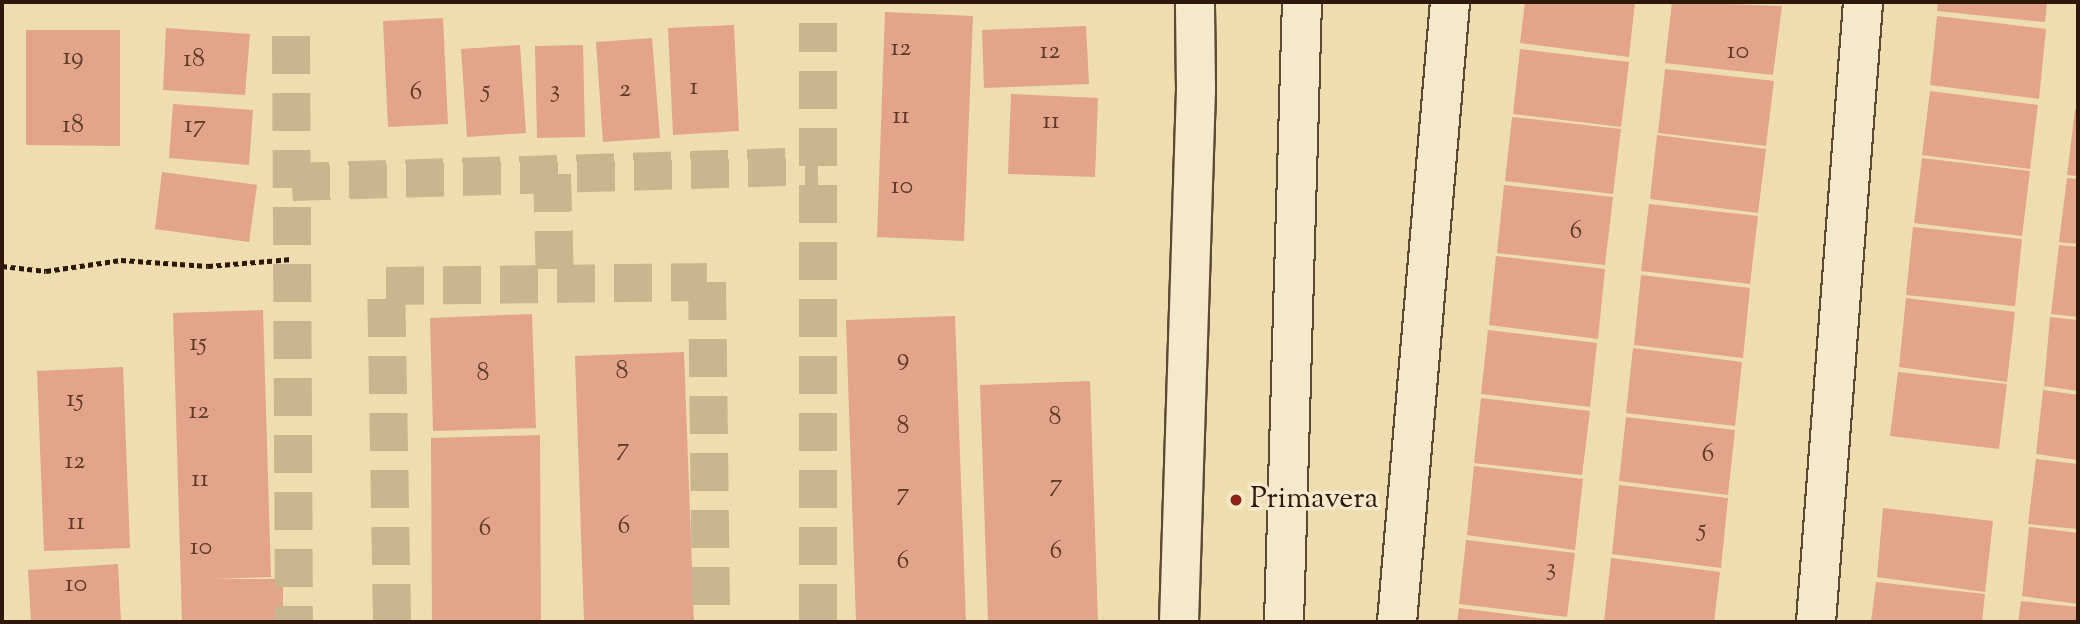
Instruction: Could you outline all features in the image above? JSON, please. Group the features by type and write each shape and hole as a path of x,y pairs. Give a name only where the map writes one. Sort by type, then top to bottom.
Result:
{"street":[{"path":"1180,622 1196,89 1195,2"},
{"path":"1284,622 1302,2"},
{"path":"1397,622 1450,2"},
{"path":"1816,622 1863,2"}],"path":[{"path":"2,266 46,271 121,260 208,266 292,259"}],"building":[{"path":"1525,2 1635,2 1629,57 1520,43"},
{"path":"1672,2 1782,6 1773,75 1665,63"},
{"path":"1938,2 2047,2 2045,22 1937,11"},
{"path":"885,12 973,16 964,241 877,237"},
{"path":"1937,16 2046,29 2039,99 1930,85"},
{"path":"443,18 448,124 388,127 383,21"},
{"path":"734,25 739,131 673,135 668,28"},
{"path":"1086,26 1089,84 984,88 982,30"},
{"path":"166,28 250,34 245,95 163,90"},
{"path":"26,30 120,30 120,146 26,145"},
{"path":"652,38 660,138 603,142 596,42"},
{"path":"520,45 526,133 467,137 461,49"},
{"path":"583,45 585,137 537,138 535,46"},
{"path":"1520,49 1629,62 1621,127 1513,114"},
{"path":"1665,69 1774,81 1766,146 1658,133"},
{"path":"1930,91 2038,105 2030,169 1922,155"},
{"path":"1011,94 1098,98 1095,177 1008,174"},
{"path":"173,104 253,110 249,165 169,158"},
{"path":"2075,110 2078,110 2078,176 2067,175"},
{"path":"1512,117 1621,129 1613,194 1505,181"},
{"path":"1657,135 1766,149 1758,213 1650,199"},
{"path":"1922,158 2030,171 2022,236 1914,223"},
{"path":"162,172 257,185 249,242 155,229"},
{"path":"2067,178 2078,179 2078,244 2059,242"},
{"path":"1504,185 1613,197 1605,265 1497,253"},
{"path":"1649,204 1758,216 1750,284 1641,271"},
{"path":"1913,227 2022,239 2015,306 1906,295"},
{"path":"2059,245 2078,247 2078,317 2051,314"},
{"path":"1496,256 1605,269 1598,339 1489,325"},
{"path":"1641,275 1750,288 1743,358 1634,345"},
{"path":"1906,298 2015,312 2007,382 1899,367"},
{"path":"263,310 271,577 214,579 283,579 283,622 182,622 173,313"},
{"path":"532,314 536,428 433,431 430,318"},
{"path":"955,316 966,622 856,622 846,320"},
{"path":"2050,317 2078,320 2078,391 2044,386"},
{"path":"1488,330 1597,343 1590,407 1481,394"},
{"path":"1633,348 1742,362 1735,426 1626,413"},
{"path":"684,352 694,622 584,622 575,356"},
{"path":"123,367 130,548 44,551 37,371"},
{"path":"1898,372 2007,384 1999,449 1890,436"},
{"path":"1090,381 1098,622 988,622 980,385"},
{"path":"2043,390 2078,395 2078,460 2036,454"},
{"path":"1481,398 1590,411 1582,475 1474,463"},
{"path":"1626,417 1735,430 1728,495 1619,481"},
{"path":"540,435 541,622 432,622 431,438"},
{"path":"2036,459 2078,464 2078,529 2028,524"},
{"path":"1474,466 1583,479 1575,550 1467,535"},
{"path":"1619,485 1728,498 1721,568 1612,554"},
{"path":"1883,508 1993,521 1985,592 1877,577"},
{"path":"2029,527 2078,533 2078,604 2022,596"},
{"path":"1466,540 1575,553 1567,617 1459,604"},
{"path":"1611,558 1720,572 1714,622 1604,622"},
{"path":"118,564 121,622 31,622 28,570"},
{"path":"1876,582 1985,594 1982,622 1871,622"},
{"path":"2021,601 2078,607 2078,622 2018,622"},
{"path":"1459,608 1562,621 1562,622 1457,622"}],"tunnel":[{"path":"818,23 818,622"},
{"path":"291,36 294,622"},
{"path":"292,182 818,166"},
{"path":"552,174 555,283"},
{"path":"392,622 386,286 707,282 711,622"}],"place":[{"name":"Primavera","path":"1236,500"}]}
